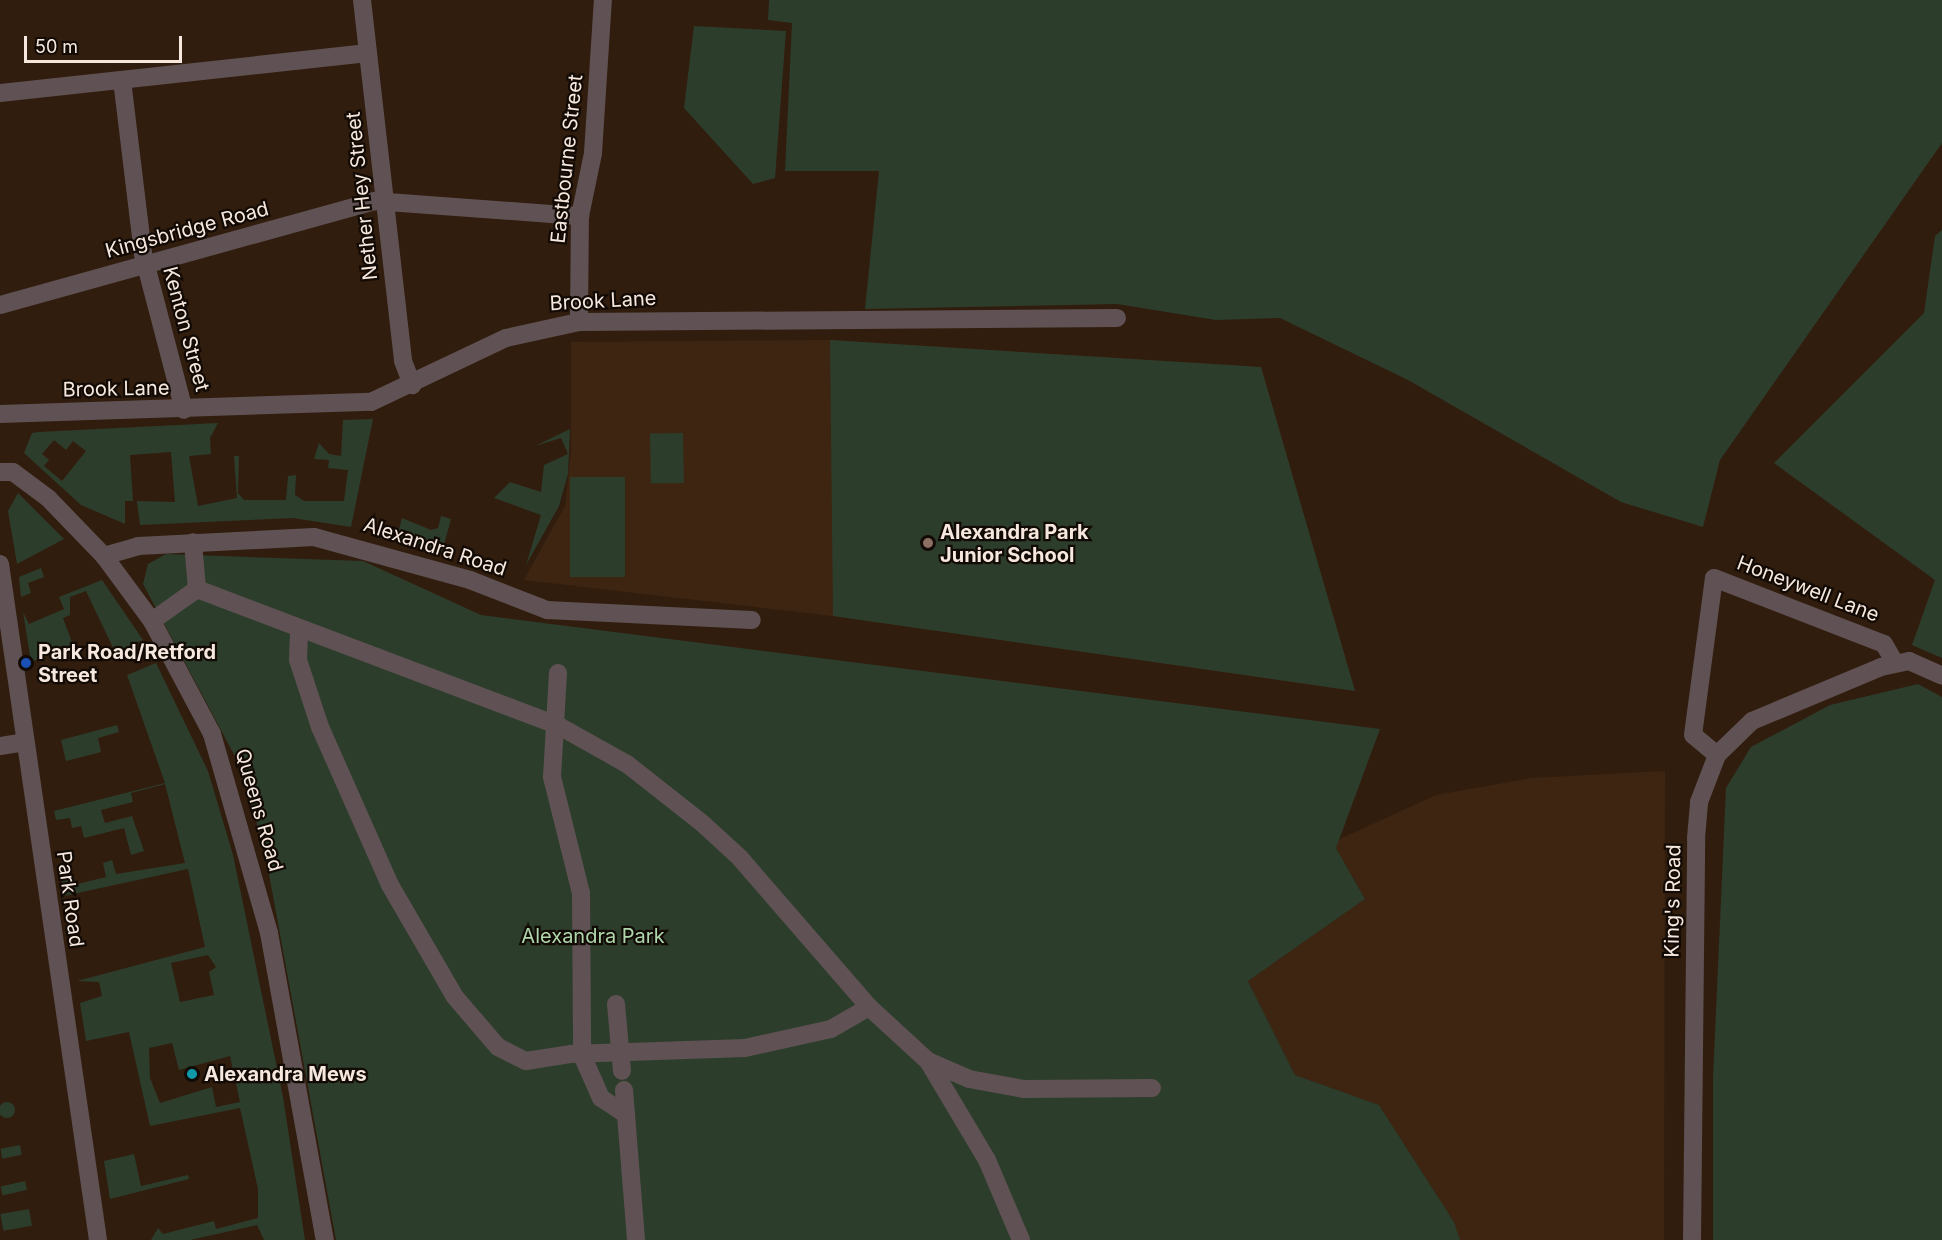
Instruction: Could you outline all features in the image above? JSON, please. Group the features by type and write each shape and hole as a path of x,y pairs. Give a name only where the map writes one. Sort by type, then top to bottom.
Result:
{"street":[{"name":"Nether Hey Street","path":"362,0 403,361 412,385"},
{"name":"Eastbourne Street","path":"579,322 580,216 593,153 603,0"},
{"path":"0,93 368,53"},
{"name":"Kenton Street","path":"122,80 146,266 184,411"},
{"name":"Kingsbridge Road","path":"0,305 385,202 580,216"},
{"name":"Brook Lane","path":"0,414 184,411 371,402 412,385 506,338 579,322 1117,318"},
{"name":"Queens Road","path":"0,472 13,472 48,498 104,556 152,621 227,773 269,933 324,1240"},
{"name":"Alexandra Road","path":"104,556 111,550 193,542 314,537 353,543 470,580 547,610 752,620"},
{"path":"193,542 197,589"},
{"name":"Park Road","path":"0,564 98,1240"},
{"name":"Honeywell Lane","path":"1716,755 1693,735 1714,578 1884,644 1895,663"},
{"path":"152,621 197,589"},
{"path":"197,589 298,632 559,726 627,764 702,823 740,858 870,1007 928,1061 982,1151 1021,1240"},
{"path":"298,632 298,660 347,796 425,952 455,997 498,1047 526,1061 621,1052 745,1048 831,1029 870,1007"},
{"path":"1716,755 1760,716 1895,663 1909,661 1942,676"},
{"path":"558,673 559,726 552,777 581,893 582,1055 601,1098 626,1113"},
{"path":"0,746 24,742"},
{"name":"King's Road","path":"1692,1240 1696,838 1699,802 1716,755"},
{"path":"616,1004 622,1071"},
{"path":"928,1061 969,1079 1024,1089 1152,1088"},
{"path":"624,1090 636,1240"}],"shaded area":[{"name":"Alexandra Park Junior School","path":"830,340 1261,367 1355,691 833,616 524,580 565,506 571,451 571,342"},
{"path":"1665,771 1664,1240 1460,1240 1454,1222 1379,1105 1295,1075 1248,981 1365,899 1336,848 1340,839 1436,795 1532,778"}],"green space":[{"path":"769,0 1942,0 1942,143 1720,460 1703,527 1621,502 1408,380 1280,318 1216,320 1117,304 865,309 879,171 785,171 792,23 768,20"},
{"path":"694,26 786,31 775,178 753,184 684,108"},
{"path":"1942,230 1942,658 1912,645 1935,580 1774,463 1924,313 1935,236"},
{"name":"Alexandra Park Junior School","path":"830,340 1261,367 1355,691 833,616"},
{"path":"373,419 351,527 293,518 140,525 137,501 175,502 171,452 130,455 133,501 125,501 125,524 81,505 24,453 32,433 218,423 210,438 211,454 189,456 198,506 237,498 234,456 239,456 238,493 244,500 286,500 288,476 296,475 295,495 304,501 344,501 348,470 328,468 329,460 314,459 319,443 329,454 341,456 343,420","holes":["54,440 66,450 73,441 86,451 62,481 44,466 49,460 42,454"]},
{"path":"570,429 568,474 559,506 526,565 541,515 494,498 510,482 541,492 544,465 568,454 561,438 535,446"},
{"path":"683,433 684,483 651,484 650,434"},
{"path":"570,477 625,477 625,577 570,577"},
{"path":"18,493 64,539 17,564 8,511"},
{"path":"441,516 451,519 442,552 397,537 402,518 431,530 438,528"},
{"name":"Alexandra Park","path":"166,554 363,561 481,615 1380,729 1336,848 1365,899 1248,981 1295,1075 1379,1105 1454,1222 1460,1240 336,1240 264,847 238,762 143,584 148,564"},
{"path":"41,568 44,577 28,583 31,593 21,597 19,577"},
{"path":"102,580 143,640 115,652 86,591 70,597 70,615 63,618 73,645 31,662 23,612 29,624 64,609 59,597"},
{"path":"156,663 208,771 233,855 283,1097 305,1240 264,1240 257,1225 190,1240 151,1240 158,1228 163,1234 214,1221 216,1229 258,1218 258,1189 240,1108 150,1126 129,1032 86,1041 80,1003 102,996 99,982 77,981 205,947 188,869 64,896 61,873 70,871 74,885 106,877 103,863 112,860 116,874 185,863 165,784 131,793 133,802 101,810 105,823 132,816 144,851 131,855 124,828 84,838 81,826 72,828 70,818 56,820 54,811 165,783 127,675","holes":["208,955 216,967 209,972 214,995 180,1002 171,963","172,1043 179,1070 230,1056 240,1102 216,1107 212,1087 160,1103 150,1078 149,1048"]},
{"path":"1918,684 1942,697 1942,1240 1713,1240 1713,1078 1726,788 1751,747 1830,705"},
{"path":"117,725 119,732 98,738 101,752 66,761 61,740"},
{"path":"4,1102 10,1102 15,1110 13,1116 4,1118 -1,1113 -1,1107"},
{"path":"20,1145 22,1155 2,1159 0,1149"},
{"path":"134,1154 141,1186 188,1175 189,1179 110,1199 104,1161"},
{"path":"25,1181 27,1190 3,1195 1,1187"},
{"path":"29,1209 32,1226 3,1231 0,1214"}],"place":[{"name":"Alexandra Park Junior School","path":"928,543"},
{"name":"Park Road/Retford Street","path":"26,663"},
{"name":"Alexandra Mews","path":"192,1074"}]}
